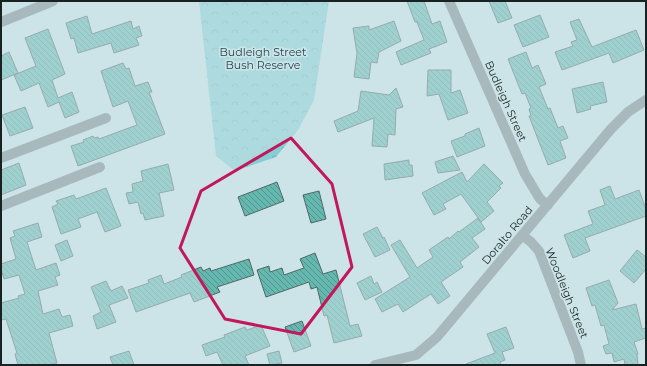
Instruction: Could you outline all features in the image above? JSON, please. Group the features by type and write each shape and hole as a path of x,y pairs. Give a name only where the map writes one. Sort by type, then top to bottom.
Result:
{"street":[{"path":"1,22 53,1"},
{"name":"Budleigh Street","path":"449,1 525,174 540,199 548,205"},
{"name":"Doralto Road","path":"380,364 416,356 437,337 611,129 628,112 646,100"},
{"path":"1,158 106,118"},
{"path":"1,206 100,167"},
{"name":"Woodleigh Street","path":"522,236 531,242 539,251 578,352 581,365"}],"highlighted area":[{"path":"291,138 332,184 352,267 301,334 225,319 180,248 201,191"}],"green space":[{"name":"Budleigh Street Bush Reserve","path":"199,1 329,1 314,100 298,130 276,157 235,171 216,156"}],"building":[{"path":"407,1 424,1 432,24 440,21 447,42 429,49 431,53 401,65 396,52 424,40"},
{"path":"489,1 505,1 512,18 498,23"},
{"path":"540,15 549,37 523,47 514,25"},
{"path":"87,16 92,34 131,21 133,29 139,26 142,36 136,38 139,45 114,53 111,43 78,53 74,38 71,39 66,23"},
{"path":"579,19 592,47 636,30 644,50 613,63 609,53 562,70 555,52 573,46 571,42 577,40 570,22"},
{"path":"394,21 401,41 379,52 377,63 371,62 369,79 354,77 357,53 353,28 369,26 369,30"},
{"path":"48,29 65,74 52,80 58,98 72,92 79,112 65,118 59,102 48,107 39,83 21,91 14,75 36,66 25,38"},
{"path":"9,52 18,73 1,80 1,56"},
{"path":"526,52 532,68 538,65 546,84 539,87 548,109 550,108 558,128 563,126 568,138 560,141 566,158 548,165 529,116 531,116 529,109 531,108 525,93 522,94 508,59"},
{"path":"123,63 126,69 129,68 135,86 148,82 152,92 149,92 165,134 78,166 71,146 84,142 83,140 93,136 94,138 98,137 99,139 137,125 128,101 113,107 101,71"},
{"path":"428,70 451,70 451,93 460,90 468,113 448,120 439,94 427,96"},
{"path":"603,82 607,102 590,106 591,109 577,113 572,89"},
{"path":"396,88 403,107 396,109 395,135 388,134 387,147 372,146 374,118 338,132 334,121 358,111 361,91 389,95"},
{"path":"25,107 33,128 10,136 2,115"},
{"path":"479,128 485,146 457,157 451,141 465,136 465,134"},
{"path":"453,156 460,170 438,173 435,162"},
{"path":"409,160 409,165 412,165 413,176 385,180 384,164"},
{"path":"19,163 26,185 1,195 1,170"},
{"path":"168,164 174,190 159,193 164,216 145,220 143,213 141,214 138,202 129,204 126,193 133,192 132,184 143,181 141,171"},
{"path":"484,164 503,183 499,186 501,188 487,202 494,211 481,222 461,194 443,204 446,209 434,215 422,193 462,172 467,182"},
{"path":"277,182 284,201 245,216 238,197"},
{"path":"610,186 615,199 639,190 646,209 646,216 585,238 590,251 573,258 564,235 593,224 588,211 605,205 600,190"},
{"path":"106,188 121,226 105,232 97,212 78,219 81,227 61,234 52,207 58,204 56,201 74,195 76,199"},
{"path":"319,191 326,219 311,223 303,195"},
{"path":"478,218 485,229 472,238 479,247 460,262 463,267 441,282 450,296 438,304 431,294 403,312 398,304 382,312 375,299 410,277 391,245 400,240 417,268 433,257 429,250 448,237 449,239 458,231 459,232"},
{"path":"38,223 42,237 27,242 36,270 56,263 60,275 55,277 58,285 38,291 43,314 59,309 62,317 70,315 73,326 49,333 57,363 49,365 18,365 15,354 17,353 6,319 1,320 1,303 19,298 18,296 25,294 19,275 4,279 1,264 16,259 10,238 15,236 13,231"},
{"path":"377,227 390,250 375,257 363,234"},
{"path":"67,240 73,256 61,261 55,245"},
{"path":"637,250 646,257 646,269 634,283 620,271"},
{"path":"315,253 323,274 336,270 350,326 358,324 362,336 334,343 327,315 324,316 317,287 311,289 309,282 266,297 257,270 269,266 270,272 282,268 284,275 304,268 300,259"},
{"path":"249,259 254,275 217,287 220,292 194,302 190,293 136,312 128,290 149,283 148,280 161,275 164,284 201,267 203,271 210,268 211,271"},
{"path":"371,276 374,284 377,282 382,292 365,300 357,283"},
{"path":"609,280 618,303 612,310 636,304 642,329 646,328 646,338 634,342 638,354 638,365 625,365 624,359 614,362 612,353 606,354 603,346 609,344 604,325 601,326 595,305 592,306 586,288"},
{"path":"106,281 111,291 122,286 128,298 109,305 116,322 97,329 93,316 101,312 91,287"},
{"path":"302,321 311,346 294,352 285,327"},
{"path":"261,325 270,346 245,356 249,365 223,365 217,352 206,356 202,345 225,337 224,335 245,327 247,330"},
{"path":"506,327 514,348 502,352 505,360 500,362 501,365 466,365 495,353 487,334"},
{"path":"129,351 134,365 113,365 110,357"},
{"path":"279,351 282,363 270,365 267,354"}]}
